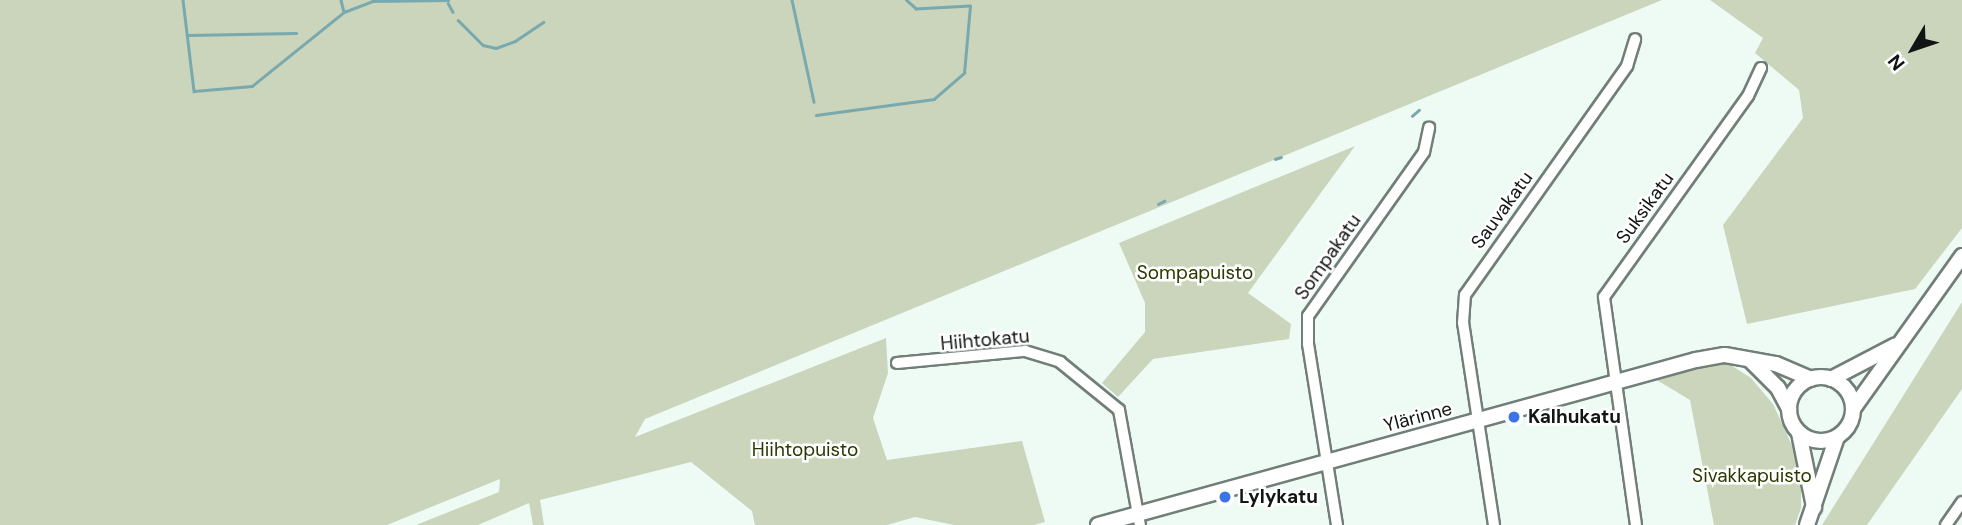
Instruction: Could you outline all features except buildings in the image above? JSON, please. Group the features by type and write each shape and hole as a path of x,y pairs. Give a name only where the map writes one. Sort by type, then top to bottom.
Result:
{"street":[{"name":"Sauvakatu","path":"1479,421 1463,323 1465,295 1627,66 1635,39"},
{"name":"Suksikatu","path":"1636,525 1602,309 1607,291 1748,96 1761,68"},
{"name":"Sompakatu","path":"1336,525 1308,344 1308,316 1424,152 1429,128"},
{"path":"1800,433 1818,441 1837,437 1847,428 1853,410 1897,344 1962,256"},
{"path":"1789,409 1795,390 1811,379 1831,379 1897,344"},
{"name":"Hiihtokatu","path":"897,363 1025,351 1060,362 1119,410 1139,519"},
{"name":"Ylärinne","path":"1098,525 1139,519 1327,462 1708,358 1750,360 1811,379"},
{"path":"1750,360 1778,388 1800,433 1815,509"},
{"path":"1831,379 1847,391 1853,410"},
{"path":"1479,421 1494,525"},
{"path":"1807,525 1815,509 1837,437"},
{"path":"1946,525 1962,502"}],"green space":[{"name":"Hiihtopuisto","path":"0,0 1662,0 645,419 635,437 886,338 888,373 873,418 887,460 1022,441 1045,522 1034,525 954,525 915,517 887,525 755,525 752,511 691,462 540,500 544,525 533,525 529,503 478,525 416,525 499,492 500,479 387,525 0,525"},
{"path":"1710,0 1962,0 1962,228 1915,289 1747,324 1723,225 1803,118 1799,90 1755,53 1763,38"},
{"name":"Sompapuisto","path":"1355,146 1248,293 1291,324 1289,339 1153,359 1118,397 1102,383 1145,332 1145,303 1119,243"},
{"path":"1962,302 1962,389 1867,525 1822,525"},
{"name":"Sivakkapuisto","path":"1708,363 1729,364 1751,378 1773,404 1795,452 1801,479 1801,508 1795,525 1714,525 1690,400 1655,379"}],"waterway":[{"path":"183,0 194,91 252,86 344,12 372,1 448,0"},
{"path":"341,0 344,12"},
{"path":"792,0 814,102"},
{"path":"816,115 934,99 964,73 970,6 916,9 906,0"},
{"path":"448,3 453,12"},
{"path":"458,20 483,45 496,48 515,41 543,22"},
{"path":"188,35 296,33"},
{"path":"1412,116 1419,110"},
{"path":"1275,159 1281,157"},
{"path":"1158,204 1164,201"}],"place":[{"name":"Kalhukatu","path":"1514,417"},
{"name":"Lylykatu","path":"1225,497"}]}
